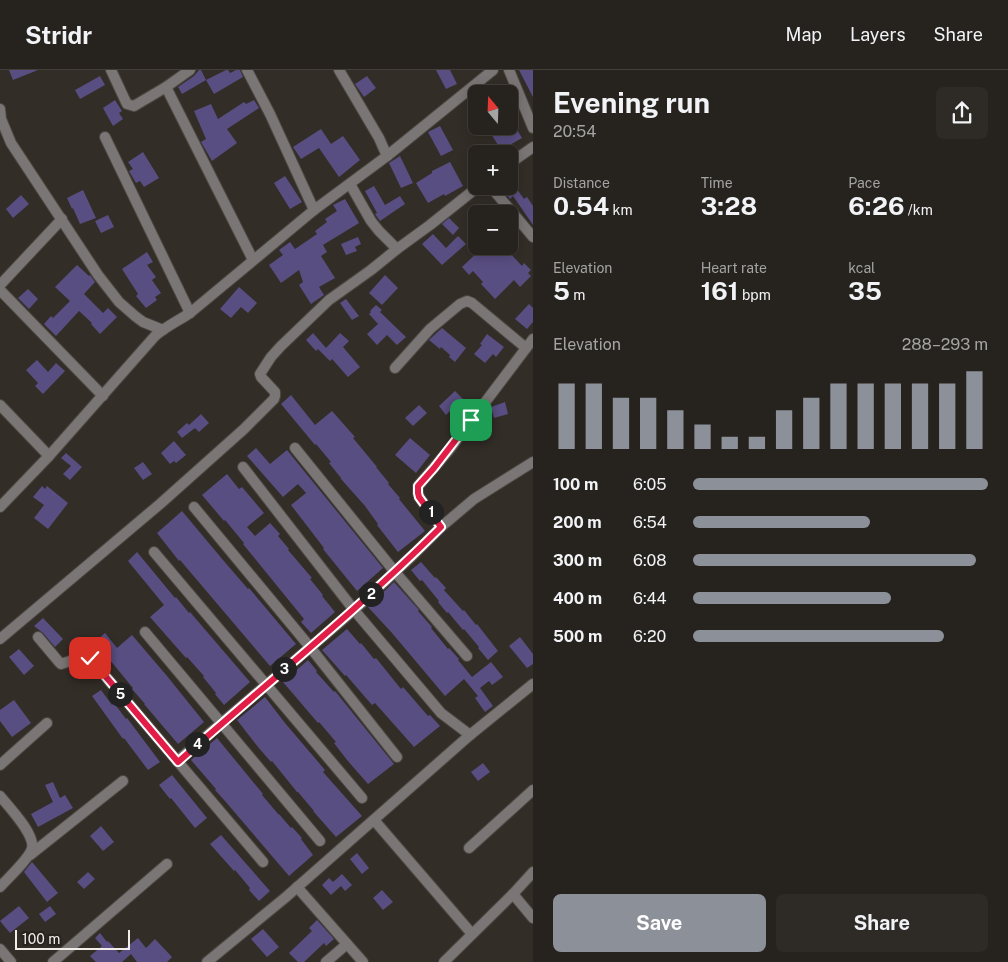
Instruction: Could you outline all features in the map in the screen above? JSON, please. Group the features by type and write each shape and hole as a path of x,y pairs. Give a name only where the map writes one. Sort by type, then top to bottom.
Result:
{"street":[{"path":"110,70 124,100 134,106 190,70"},
{"path":"247,70 270,114 314,210"},
{"path":"339,70 379,138 387,156"},
{"path":"0,507 49,456 155,336 190,313 314,210 387,156 493,70"},
{"path":"509,70 533,128"},
{"path":"166,87 253,260"},
{"path":"0,109 1,119 11,143 98,275 119,302 139,319 162,330"},
{"path":"105,136 190,313"},
{"path":"518,158 533,147"},
{"path":"350,184 378,231 397,248"},
{"path":"0,639 160,504 244,429 275,396 260,374 271,357 329,300 468,195"},
{"path":"497,195 533,238"},
{"path":"0,285 62,218"},
{"path":"0,290 103,396"},
{"path":"395,368 430,329 460,304 467,301 472,303 526,348"},
{"path":"441,527 419,497 418,486 449,450 533,339"},
{"path":"0,405 49,456"},
{"path":"295,448 467,656"},
{"path":"178,762 266,684 354,610 441,527 474,499 533,462"},
{"path":"243,467 354,610 441,713 470,735"},
{"path":"194,507 310,647 397,757"},
{"path":"154,552 362,798"},
{"path":"145,632 320,841"},
{"path":"38,637 61,664 82,657 90,658 263,862"},
{"path":"207,962 297,887 470,735 533,684"},
{"path":"0,765 47,723"},
{"path":"0,887 30,855 124,781"},
{"path":"469,848 533,790"},
{"path":"0,796 26,829 32,841 30,855"},
{"path":"374,820 472,934"},
{"path":"53,962 167,864"},
{"path":"445,962 533,872"},
{"path":"297,887 363,962"},
{"path":"512,894 533,918"},
{"path":"326,962 347,944"},
{"path":"0,950 11,962"}],"building":[{"path":"9,70 38,70 13,80"},
{"path":"201,70 206,80 182,94 178,87 194,76"},
{"path":"226,70 230,73 240,70 243,77 214,94 206,80"},
{"path":"436,70 450,70 457,84 446,89"},
{"path":"519,70 533,70 533,97"},
{"path":"100,76 105,85 80,99 75,90"},
{"path":"367,76 376,88 364,97 355,84"},
{"path":"115,100 122,111 119,113 123,119 113,126 103,108"},
{"path":"254,100 259,108 227,129 237,143 212,161 201,142 206,139 194,111 211,104 218,119 244,102 246,104"},
{"path":"440,126 453,150 441,156 428,132"},
{"path":"321,129 331,144 343,136 360,160 339,177 319,148 301,159 293,147"},
{"path":"518,131 522,138 510,145 498,145 492,135 518,135"},
{"path":"143,152 159,178 144,187 140,181 136,183 129,171 133,169 128,162"},
{"path":"400,156 413,183 401,188 389,163"},
{"path":"450,162 463,186 428,203 416,183 432,173 432,171"},
{"path":"285,176 302,202 290,209 274,183"},
{"path":"374,186 385,205 400,196 405,204 380,221 365,191"},
{"path":"83,190 96,218 80,224 67,198"},
{"path":"518,191 524,199 527,197 533,206 533,225 513,196 510,199 507,195 518,195"},
{"path":"21,195 29,204 13,218 6,209"},
{"path":"345,199 359,223 323,245 327,252 321,256 335,278 319,287 324,295 311,304 299,285 303,282 299,270 281,283 269,265 283,255 279,250 290,242 295,249 317,234 315,231 327,222 325,219 337,211 333,205"},
{"path":"108,215 114,227 101,233 95,221"},
{"path":"449,218 459,228 453,235 442,224"},
{"path":"433,234 446,248 458,236 466,244 442,265 422,244"},
{"path":"358,237 361,244 355,247 357,251 346,255 341,244"},
{"path":"147,252 153,262 147,265 156,277 152,280 161,293 155,297 157,300 146,308 136,296 138,294 122,269"},
{"path":"475,255 512,255 522,266 524,263 531,270 528,273 531,276 520,287 514,280 495,299 481,284 483,282 473,271 469,275 462,267"},
{"path":"77,265 90,275 95,282 84,294 103,313 108,308 117,317 100,334 92,323 79,311 56,336 44,324 70,301 55,287"},
{"path":"385,275 398,288 382,305 369,293"},
{"path":"239,287 257,303 248,313 241,307 231,318 220,309"},
{"path":"28,289 38,299 29,309 18,298"},
{"path":"346,299 359,316 352,320 340,303"},
{"path":"529,304 533,308 533,322 527,329 515,319"},
{"path":"376,305 382,310 380,312 406,337 397,345 387,335 377,345 367,334 378,324 369,314"},
{"path":"442,328 466,348 455,362 441,347 440,349 429,340"},
{"path":"313,333 326,348 340,333 349,341 343,347 360,367 348,377 332,359 330,361 318,349 316,351 306,340"},
{"path":"487,334 504,347 496,357 493,354 485,363 474,354 482,345 480,344"},
{"path":"37,360 48,372 56,363 65,371 43,394 35,386 38,383 26,370"},
{"path":"455,391 463,399 457,405 462,409 457,414 452,409 446,415 439,406"},
{"path":"291,395 315,425 332,411 355,437 353,438 425,531 398,552 365,506 329,463 331,462 281,404"},
{"path":"505,402 508,414 494,418 491,407"},
{"path":"419,405 427,413 413,426 405,418"},
{"path":"201,414 209,423 199,432 195,428 182,438 177,432 187,423 189,425"},
{"path":"410,438 430,455 416,473 395,455"},
{"path":"174,441 186,455 176,463 174,461 170,464 161,453"},
{"path":"256,448 270,464 287,450 383,568 357,591 291,505 306,493 298,484 283,497 247,456"},
{"path":"66,453 82,467 70,480 63,474 71,466 61,458"},
{"path":"143,462 152,474 143,480 134,468"},
{"path":"227,474 239,489 242,487 264,513 247,527 255,536 270,523 280,534 278,536 312,578 310,579 335,612 311,633 301,622 304,619 244,543 202,495"},
{"path":"42,486 45,489 47,486 68,503 48,529 34,518 44,505 33,497"},
{"path":"182,511 296,644 270,666 157,533"},
{"path":"137,552 250,682 224,705 204,676 150,617 164,605 128,561"},
{"path":"421,562 446,588 444,590 477,624 498,651 488,660 464,629 447,613 422,580 420,581 411,570"},
{"path":"394,582 419,610 431,628 459,659 472,677 491,662 503,677 492,685 489,681 480,688 493,706 485,712 475,698 478,696 464,679 445,696 368,607"},
{"path":"43,618 63,639 55,647 34,626"},
{"path":"347,629 374,659 376,658 401,689 403,687 428,716 430,715 440,726 414,747 375,703 372,705 322,650"},
{"path":"105,633 117,648 132,635 204,722 178,744 95,642"},
{"path":"520,637 533,654 533,664 527,668 509,646"},
{"path":"19,649 34,666 24,675 9,657"},
{"path":"308,660 394,764 368,784 334,743 336,742 283,682"},
{"path":"101,690 112,705 114,703 127,718 160,762 148,770 92,696"},
{"path":"265,697 325,770 323,772 362,816 336,837 237,720"},
{"path":"14,700 31,723 12,737 0,721 0,710"},
{"path":"217,738 279,815 302,838 313,855 289,876 191,760"},
{"path":"483,763 490,772 478,781 471,772"},
{"path":"172,775 207,818 195,828 159,785"},
{"path":"53,782 60,798 65,795 73,808 38,827 31,814 53,802 45,785"},
{"path":"101,826 114,842 103,851 90,836"},
{"path":"221,835 270,891 259,901 235,870 210,844"},
{"path":"357,853 369,868 362,874 350,859"},
{"path":"32,862 58,893 47,902 24,872"},
{"path":"88,872 95,879 84,889 77,882"},
{"path":"342,874 352,885 345,891 341,886 331,895 322,885 329,878 333,882"},
{"path":"382,890 393,902 383,910 373,898"},
{"path":"19,906 29,918 10,933 0,921"},
{"path":"50,906 56,914 45,922 39,914"},
{"path":"317,920 334,939 326,946 324,943 304,962 298,962 289,953 312,931 309,928"},
{"path":"263,929 279,947 267,957 251,939"},
{"path":"100,933 119,953 138,938 146,948 155,939 172,957 167,962 137,962 131,954 122,962 96,962 90,956 102,946 95,938"}],"route":[{"path":"90,658 178,762 266,684 354,610 441,527 419,497 418,486 471,420"}]}
